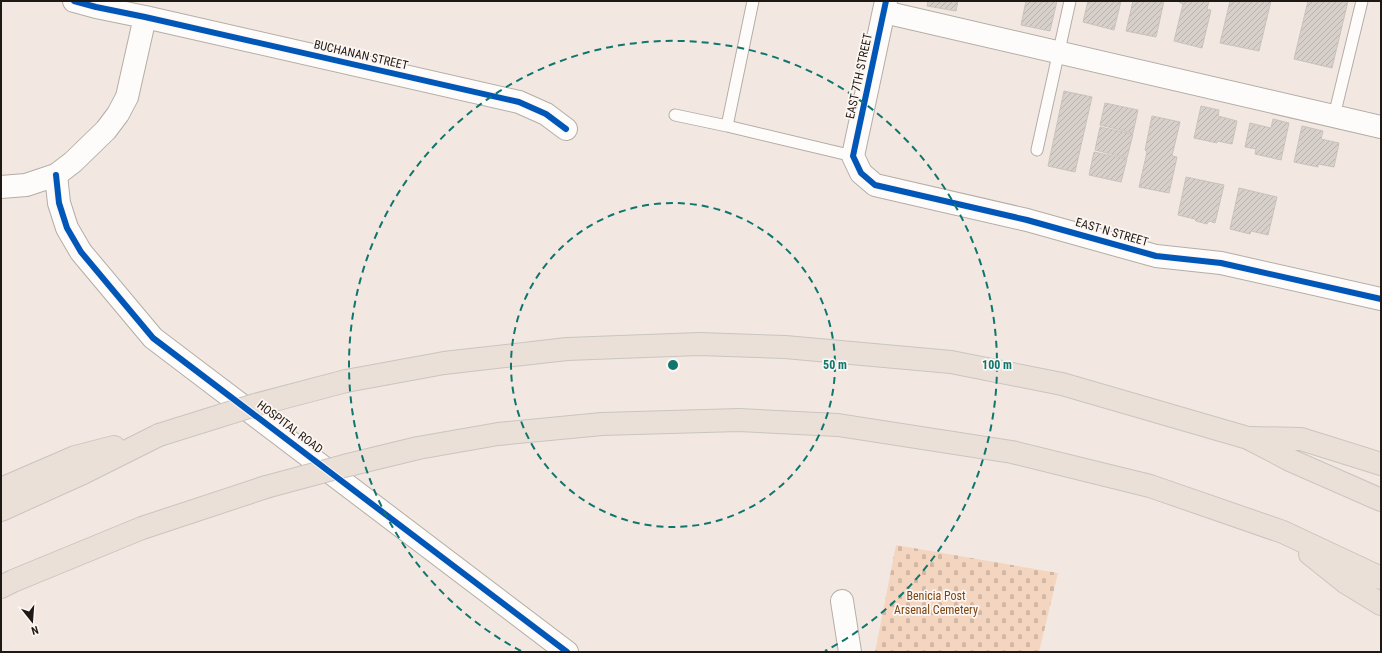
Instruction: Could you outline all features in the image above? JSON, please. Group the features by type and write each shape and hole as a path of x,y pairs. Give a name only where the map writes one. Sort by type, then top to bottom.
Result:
{"highway":[{"path":"1,489 75,457 159,435 255,405 346,381 444,363 567,349 699,344 785,347 951,362 1062,384 1248,438 1292,461 1381,500"},
{"path":"1,587 142,528 266,487 418,448 498,434 602,424 739,420 838,425 1012,452 1150,486 1283,532 1381,578"},
{"path":"1,510 83,473 159,435"},
{"path":"1248,438 1301,439 1381,464"},
{"path":"1283,532 1345,582 1381,604"}],"street":[{"path":"1,188 26,185 56,175 73,162 106,130 118,114 127,97 146,17 74,1"},
{"path":"885,6 1059,52 1381,127"},
{"name":"EAST 7TH STREET","path":"853,156 885,6"},
{"name":"BUCHANAN STREET","path":"146,17 519,102 546,114 566,129"},
{"name":"EAST N STREET","path":"853,156 861,173 875,185 1028,220 1156,256 1221,262 1381,299"},
{"name":"HOSPITAL ROAD","path":"56,175 59,203 65,222 81,252 153,338 567,652"},
{"path":"842,602 850,652"}],"lane":[{"path":"727,126 753,1"},
{"path":"1037,150 1070,1"},
{"path":"1334,116 1362,1"},
{"path":"675,114 853,156"}],"green space":[{"name":"Benicia Post Arsenal Cemetery","path":"896,545 1058,573 1039,652 875,652"}],"building":[{"path":"928,1 958,1 956,11 927,6"},
{"path":"1026,1 1057,1 1050,31 1021,25"},
{"path":"1088,1 1121,1 1114,30 1083,22"},
{"path":"1133,1 1164,1 1156,37 1126,31"},
{"path":"1179,1 1209,1 1207,9 1211,10 1202,48 1174,41 1183,4"},
{"path":"1230,1 1271,1 1259,51 1220,43"},
{"path":"1308,1 1348,1 1332,68 1294,59"},
{"path":"1064,91 1092,97 1075,172 1048,166"},
{"path":"1105,103 1138,110 1133,133 1100,125"},
{"path":"1201,106 1219,110 1218,116 1237,121 1232,144 1217,141 1217,143 1194,138"},
{"path":"1152,116 1180,122 1172,156 1177,157 1169,193 1139,187 1147,152 1145,150"},
{"path":"1273,119 1289,123 1281,160 1255,154 1256,149 1245,147 1250,123 1271,128"},
{"path":"1302,126 1323,131 1321,139 1339,143 1334,167 1318,164 1318,167 1294,162"},
{"path":"1100,127 1133,134 1127,158 1095,150"},
{"path":"1094,152 1127,159 1121,182 1089,175"},
{"path":"1186,177 1224,185 1215,223 1209,221 1207,224 1196,221 1195,219 1178,215"},
{"path":"1239,188 1277,197 1268,235 1251,231 1250,234 1230,229"}],"cycle path":[{"path":"74,1 519,102 546,114 566,129"},
{"path":"886,1 853,156 861,173 875,185 1027,220 1156,256 1221,263 1381,299"},
{"path":"56,175 59,203 67,228 81,252 153,338 567,652"}]}
